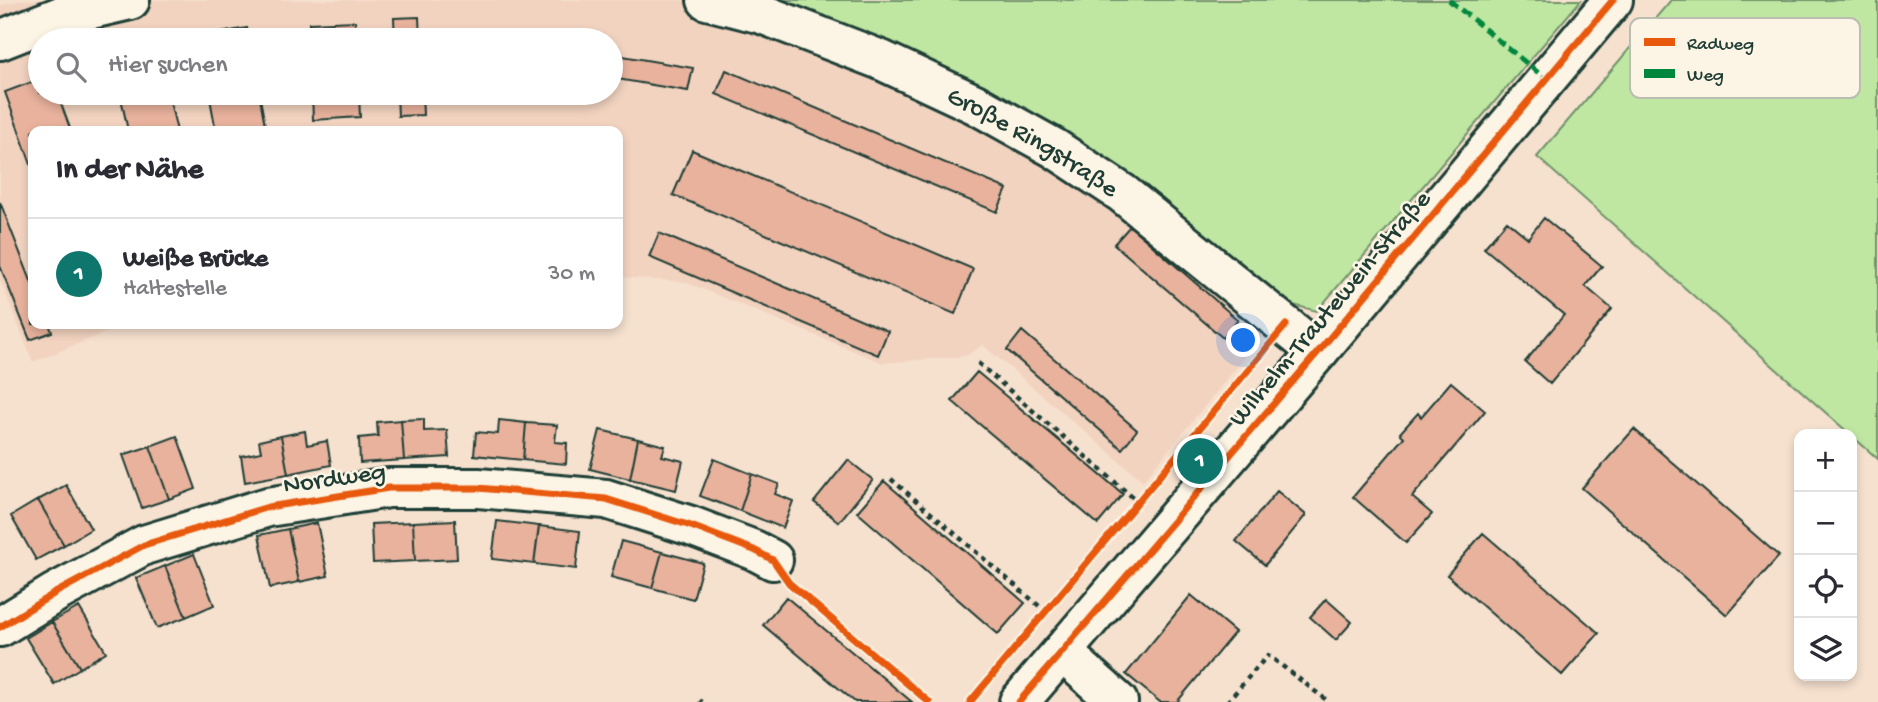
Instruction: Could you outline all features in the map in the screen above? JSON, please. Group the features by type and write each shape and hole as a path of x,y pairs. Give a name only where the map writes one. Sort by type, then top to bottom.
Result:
{"street":[{"path":"30,28 61,16 130,0"},
{"name":"Große Ringstraße","path":"707,0 762,14 881,60 975,104 1042,141 1122,193 1318,352"},
{"name":"Wilhelm-Trautewein-Straße","path":"1018,702 1318,352 1613,0"},
{"path":"0,40 28,29"},
{"name":"Nordweg","path":"0,627 55,593 144,545 268,507 389,488 478,488 606,499 691,526 773,560"},
{"path":"1062,652 1118,702"}],"path":[{"path":"970,702 1286,325"},
{"path":"978,363 1138,502"},
{"path":"891,480 1045,611"},
{"path":"1227,702 1268,655 1329,702"}],"shaded area":[{"path":"21,0 771,0 877,38 963,75 1029,113 1145,189 1289,304 1143,481 983,345 966,356 883,363 685,282 623,277 623,126 28,126 28,329 115,329 33,362 0,280 0,6"}],"green space":[{"path":"771,0 1581,0 1317,311 1289,304 1132,181 1050,125 1007,100 916,54"},
{"path":"1671,0 1878,0 1878,459 1857,440 1857,429 1844,429 1537,157 1630,48 1630,98 1860,98 1860,18 1656,18"}],"building":[{"path":"419,17 419,28 394,28 394,18"},
{"path":"355,21 355,28 309,28 309,23"},
{"path":"623,56 693,68 688,91 623,80"},
{"path":"726,70 1007,189 997,212 716,94"},
{"path":"28,83 28,105 61,105 69,126 28,126 28,156 5,92"},
{"path":"123,105 171,105 176,126 127,126"},
{"path":"211,105 261,105 265,125 215,126"},
{"path":"312,105 360,105 360,117 313,120"},
{"path":"398,105 423,105 423,115 398,116"},
{"path":"692,150 973,269 955,314 673,195"},
{"path":"0,202 28,273 28,329 51,329 52,332 30,340 0,266"},
{"path":"1544,218 1602,266 1585,286 1612,309 1550,384 1525,362 1564,315 1484,248 1507,221 1528,238"},
{"path":"1130,226 1238,320 1223,338 1114,244"},
{"path":"659,233 888,331 878,355 649,257"},
{"path":"1022,331 1137,430 1122,449 1007,350"},
{"path":"977,372 1123,494 1098,524 952,401"},
{"path":"1451,382 1485,411 1412,497 1432,514 1406,543 1353,497 1404,437 1400,433 1418,413 1421,417"},
{"path":"424,419 424,431 447,430 449,457 404,460 401,420"},
{"path":"401,420 404,460 360,463 359,438 378,436 377,422"},
{"path":"499,420 526,423 523,460 474,455 476,432 498,434"},
{"path":"526,423 557,425 555,442 567,443 566,464 523,460"},
{"path":"1634,429 1779,556 1727,615 1582,488"},
{"path":"600,430 638,439 630,479 590,469"},
{"path":"305,431 307,445 327,441 331,465 288,474 281,436"},
{"path":"177,436 196,489 169,499 150,446"},
{"path":"281,436 288,474 245,482 241,456 261,452 259,441"},
{"path":"638,439 665,446 662,456 683,461 676,490 630,479"},
{"path":"150,446 169,499 142,508 123,455"},
{"path":"714,459 752,474 740,511 700,496"},
{"path":"848,460 873,480 839,522 814,502"},
{"path":"752,474 779,484 775,494 793,501 783,528 740,511"},
{"path":"884,481 1025,603 998,634 857,512"},
{"path":"66,485 91,529 64,545 38,500"},
{"path":"1277,491 1306,515 1265,565 1236,541"},
{"path":"38,500 64,545 36,560 11,516"},
{"path":"455,520 457,559 415,561 413,522"},
{"path":"497,521 539,526 534,564 492,559"},
{"path":"413,522 415,561 373,563 371,524"},
{"path":"317,523 328,576 299,582 288,529"},
{"path":"539,526 580,531 576,569 534,564"},
{"path":"288,529 299,582 270,588 259,535"},
{"path":"1483,533 1599,633 1562,675 1447,575"},
{"path":"621,541 662,552 652,588 611,577"},
{"path":"662,552 703,563 693,599 652,588"},
{"path":"194,554 214,605 186,617 165,566"},
{"path":"165,566 186,617 157,628 136,578"},
{"path":"1191,595 1235,632 1177,702 1160,702 1126,674"},
{"path":"786,597 912,702 855,702 763,625"},
{"path":"1326,599 1352,622 1336,640 1310,617"},
{"path":"79,607 106,652 80,668 52,622"},
{"path":"52,622 80,668 54,684 26,638"}],"marked path":[{"path":"1449,0 1546,79"}],"cycle path":[{"path":"1019,702 1318,352 1613,0"},
{"path":"970,702 1286,325"},
{"path":"0,627 55,593 144,545 268,507 389,488 478,488 606,499 691,526 754,550 773,560 789,583 929,702"}],"place":[{"name":"Weiße Brücke","path":"1200,461"}]}
